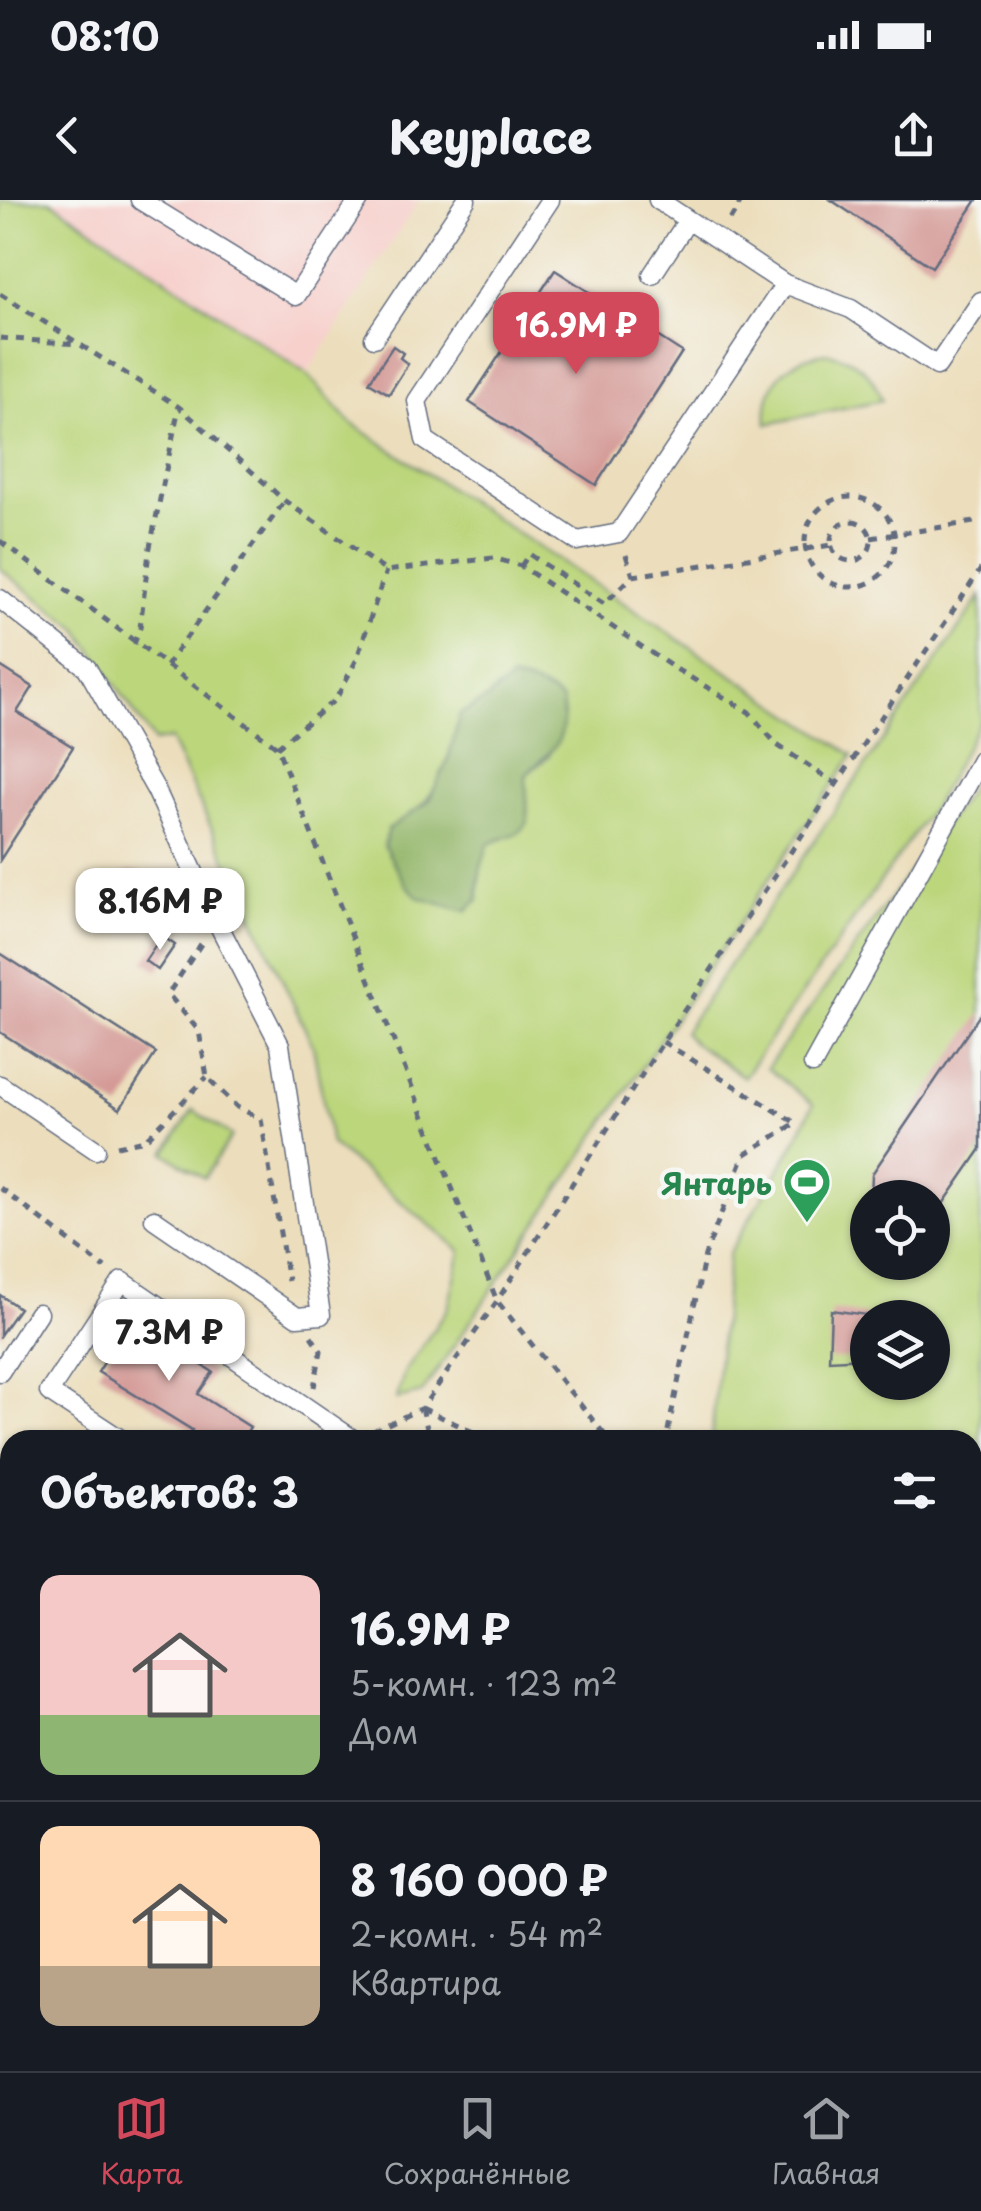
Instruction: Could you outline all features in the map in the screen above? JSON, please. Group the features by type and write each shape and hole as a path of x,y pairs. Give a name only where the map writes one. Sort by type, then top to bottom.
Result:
{"lane":[{"path":"140,200 296,296 359,200"},
{"path":"374,338 466,200"},
{"path":"550,200 416,401 424,440 576,541 619,533 785,284"},
{"path":"658,200 785,284 851,309 938,366 981,301"},
{"path":"652,275 688,220"},
{"path":"0,599 87,668 156,790 280,1045 321,1315 297,1317 154,1219"},
{"path":"813,1064 981,760"},
{"path":"0,1085 96,1150"},
{"path":"107,1430 48,1392 122,1281 340,1430"},
{"path":"0,1372 38,1312"}],"path":[{"path":"0,294 179,406 284,501 386,571 492,558 521,566 749,712 777,745 838,785"},
{"path":"0,338 80,344"},
{"path":"134,644 179,406"},
{"path":"842,497 856,497 882,509 895,534 891,561 883,573 858,586 844,586 819,574 806,548 810,522 829,502 842,497"},
{"path":"166,666 284,501"},
{"path":"871,538 981,521"},
{"path":"843,522 861,524 871,538 866,554 850,560 835,553 831,545 832,536 843,522"},
{"path":"0,541 276,747 496,1301 601,1430"},
{"path":"521,566 529,554 604,604 633,576 831,545"},
{"path":"375,1430 422,1408 981,569"},
{"path":"276,747 336,700 356,661 386,571"},
{"path":"216,920 168,994 199,1030 207,1077 237,1107 261,1119 288,1286 297,1317 321,1351 310,1408"},
{"path":"663,1042 796,1124 744,1155 704,1255 668,1430"},
{"path":"96,1150 145,1140 207,1077"},
{"path":"0,1188 122,1281"},
{"path":"422,1408 428,1430"},
{"path":"422,1408 469,1430"}],"shaded area":[{"path":"50,200 419,200 307,374"}],"green space":[{"path":"0,200 50,200 307,374 351,423 853,755 422,1393 397,1399 404,1373 448,1308 461,1251 331,1144 313,1046 170,739 154,742 78,629 0,569","holes":["497,689 552,693 562,702 564,716 549,756 526,775 517,833 488,843 480,871 478,900 402,820 435,788 448,760 460,714"]},
{"path":"828,353 862,369 874,382 882,400 767,424 769,396 781,374 801,360"},
{"path":"981,596 981,719 936,802 744,1077 684,1032"},
{"path":"511,679 538,686 562,701 560,737 526,775 528,822 518,833 488,844 480,871 478,900 466,911 419,898 407,886 384,846 388,829 428,802 448,760 460,714"},
{"name":"Янтарь","path":"981,774 981,1430 712,1430 729,1253 795,1143 813,1104 767,1068"},
{"path":"193,1110 232,1136 204,1178 165,1153"}],"building":[{"path":"831,200 977,200 932,267"},
{"path":"555,270 682,352 596,485 469,402"},
{"path":"393,346 403,353 400,358 408,364 389,394 369,382"},
{"path":"0,666 33,687 17,712 73,747 0,860"},
{"path":"133,872 147,877 152,891 147,905 133,910 119,905 114,891 119,877"},
{"path":"162,936 175,945 158,970 145,961"},
{"path":"0,953 156,1053 120,1109 0,1032"},
{"path":"981,1013 981,1149 950,1194 950,1180 872,1180 872,1174"},
{"path":"0,1295 19,1308 0,1335"},
{"path":"831,1310 850,1313 850,1359 829,1360"},
{"path":"131,1320 213,1372 198,1394 250,1427 192,1430 98,1372"}],"place":[{"name":"Янтарь","path":"807,1224"}]}
